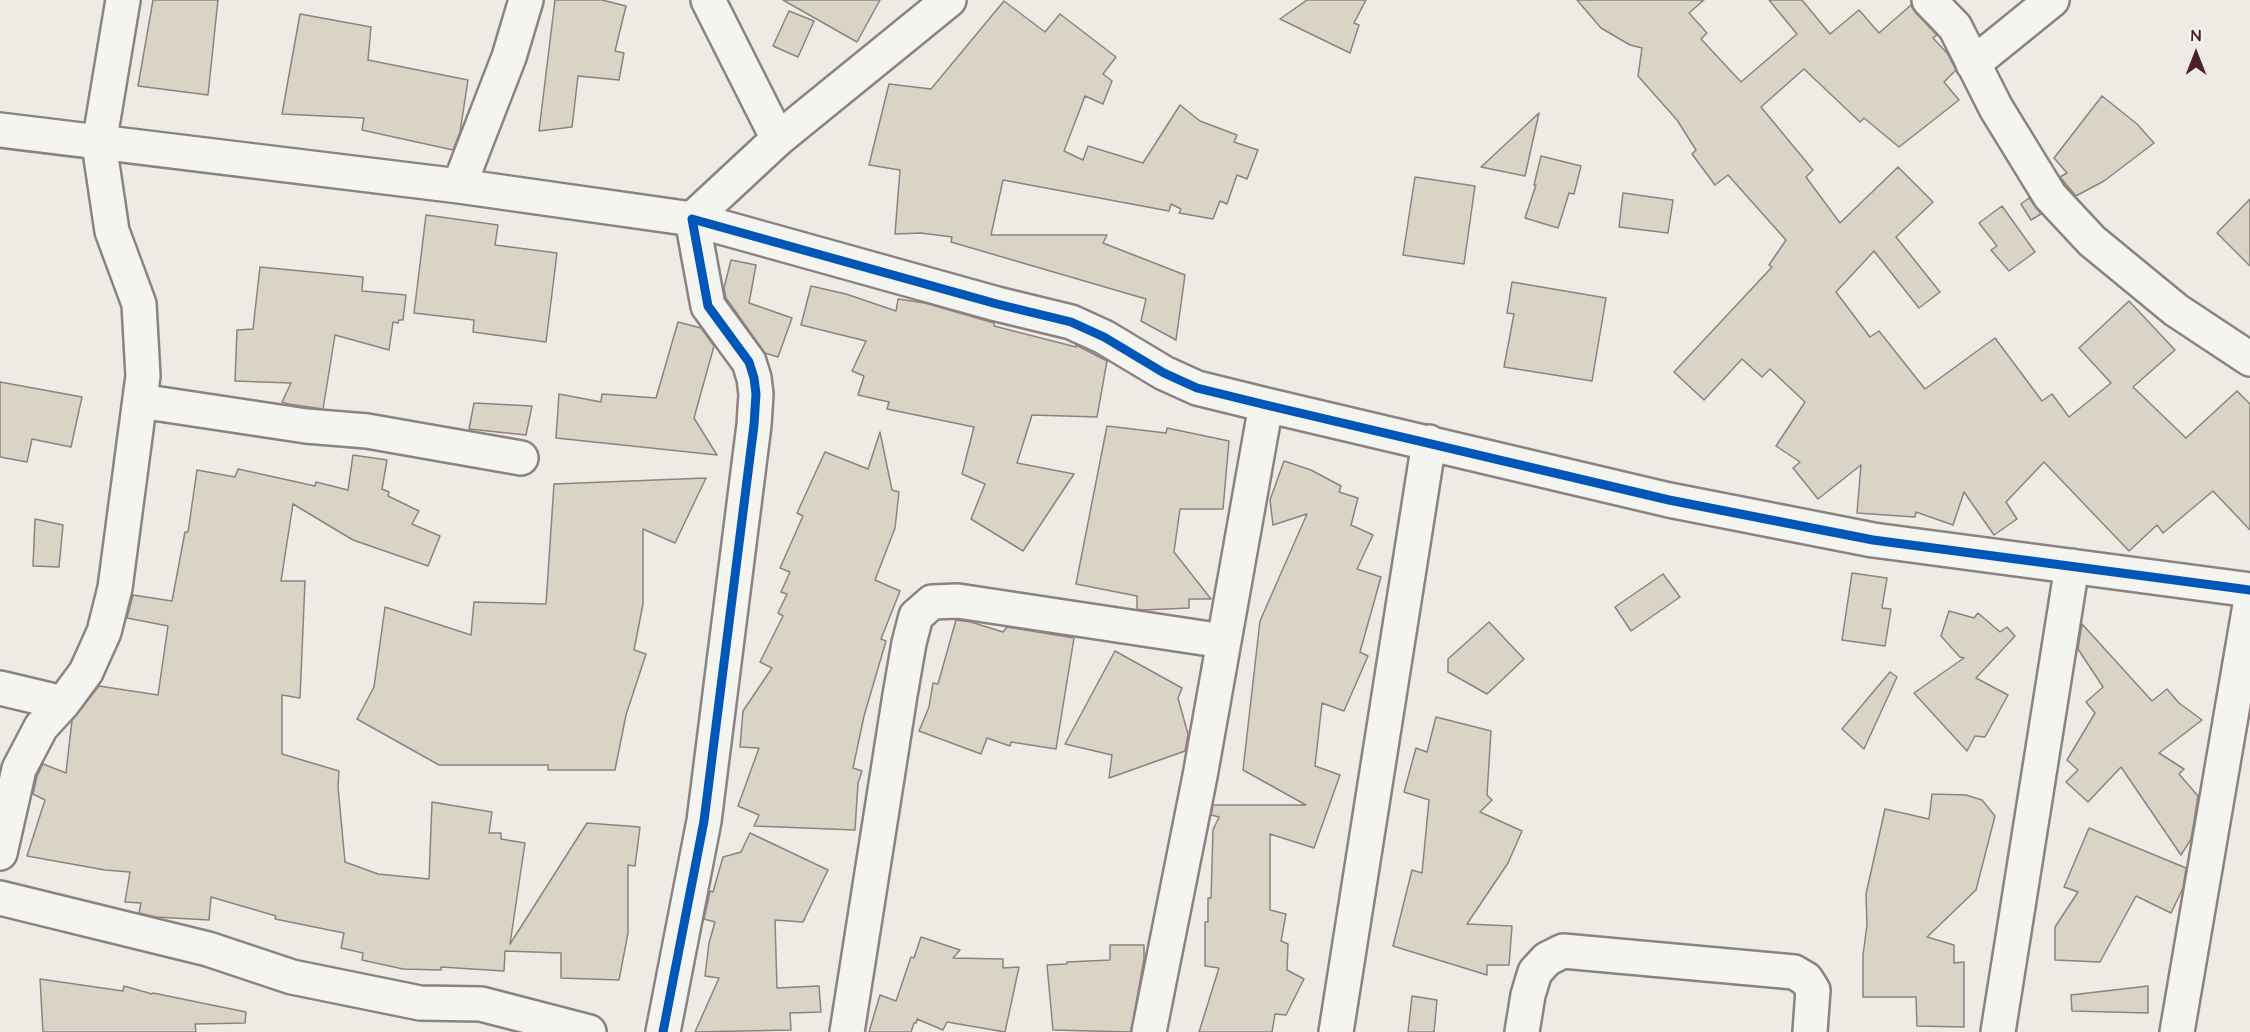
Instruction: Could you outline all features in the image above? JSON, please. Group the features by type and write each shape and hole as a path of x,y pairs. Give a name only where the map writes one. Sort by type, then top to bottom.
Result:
{"street":[{"path":"0,853 19,770 41,727 63,704 86,672 104,632 115,588 143,376 139,304 112,231 99,144 123,0"},
{"path":"459,186 509,57 526,0"},
{"path":"708,0 778,139"},
{"path":"692,219 778,139 949,0"},
{"path":"1929,0 1955,27 1996,108 2050,196 2092,240 2176,310 2250,359"},
{"path":"1973,64 2052,0"},
{"path":"0,130 99,144 459,186 692,219 997,304 1071,322 1104,337 1164,373 1197,388 1266,405 1669,500 1851,536 2250,590"},
{"path":"663,1032 704,821 756,394 749,362 708,306 692,219"},
{"path":"140,401 306,426 368,431 522,458"},
{"path":"1149,1032 1197,787 1266,405"},
{"path":"1336,1032 1430,442"},
{"path":"1998,1032 2072,566"},
{"path":"847,1032 900,695 916,616 932,602 958,601 1223,641"},
{"path":"2177,1032 2250,604"},
{"path":"0,688 63,704"},
{"path":"0,898 208,950 292,977 420,1003 481,1004 589,1032"},
{"path":"1522,1032 1528,995 1535,972 1547,959 1563,951 1794,972 1806,979 1813,990 1810,1032"}],"building":[{"path":"153,0 218,0 208,95 138,86"},
{"path":"555,0 602,0 626,6 615,51 624,53 619,80 578,76 572,127 539,131"},
{"path":"783,0 880,0 857,42"},
{"path":"1307,0 1366,0 1354,23 1359,25 1350,53 1280,19"},
{"path":"1577,0 1704,0 1689,13 1707,33 1701,39 1741,82 1797,34 1769,0 1802,0 1830,34 1859,10 1879,33 1911,5 1937,35 1933,38 1947,53 1956,70 1944,82 1959,100 1899,147 1864,118 1860,122 1804,69 1761,107 1813,170 1806,177 1840,223 1898,167 1933,202 1896,237 1940,292 1919,308 1874,251 1836,292 1870,337 1879,331 1925,389 1995,338 2042,401 2052,394 2069,417 2111,383 2079,348 2129,301 2175,350 2133,387 2186,438 2237,391 2250,404 2250,530 2213,491 2163,533 2157,525 2129,551 2044,462 2006,502 2017,519 1994,535 1964,492 1953,525 1916,512 1915,517 1857,513 1861,465 1818,499 1793,468 1800,462 1776,446 1805,402 1770,369 1762,377 1742,359 1704,400 1674,372 1772,267 1769,265 1786,240 1728,175 1715,185 1692,154 1696,150 1677,120 1638,76 1642,48 1630,45 1601,28"},
{"path":"1004,1 1045,32 1060,14 1116,57 1103,74 1112,81 1103,104 1085,96 1064,151 1083,160 1088,146 1143,163 1180,105 1200,121 1237,135 1234,142 1258,150 1247,179 1237,175 1227,204 1220,201 1213,219 1179,213 1181,209 1171,204 1169,211 1003,180 991,235 1107,235 1103,243 1185,275 1176,340 1141,321 1146,299 951,242 952,237 921,233 895,234 900,170 869,165 889,84 931,89"},
{"path":"789,11 814,21 798,57 773,46"},
{"path":"300,14 371,27 368,60 468,80 460,132 453,150 362,130 364,118 282,114"},
{"path":"2102,96 2137,124 2154,143 2104,181 2076,196 2060,177 2067,173 2054,158"},
{"path":"1539,113 1525,176 1481,167"},
{"path":"1541,156 1581,166 1574,194 1569,193 1558,228 1525,218 1536,185 1534,185"},
{"path":"1415,177 1475,186 1464,264 1403,255"},
{"path":"1623,193 1673,200 1668,233 1619,227"},
{"path":"2029,198 2041,214 2031,220 2021,204"},
{"path":"2250,199 2250,266 2217,233"},
{"path":"2002,206 2035,252 2009,271 1991,250 1997,246 1979,223"},
{"path":"426,215 498,225 495,245 557,253 546,342 473,332 474,320 414,313"},
{"path":"731,260 756,265 749,303 792,318 778,357 765,353 726,298 724,288"},
{"path":"260,267 363,277 362,291 406,295 403,320 399,320 398,323 393,322 389,350 335,335 323,409 282,402 291,383 235,381 237,330 253,329"},
{"path":"1512,282 1606,298 1592,381 1504,367 1514,314 1507,313"},
{"path":"811,286 846,294 896,311 898,299 925,303 994,323 994,326 1076,347 1076,345 1107,361 1097,417 1032,415 1017,463 1074,474 1023,551 971,519 985,484 962,474 974,427 887,409 889,402 858,395 864,376 852,371 866,341 801,325"},
{"path":"678,322 701,328 714,346 694,418 717,455 556,438 559,394 601,402 602,394 656,398"},
{"path":"0,382 82,397 71,447 32,439 27,462 0,457"},
{"path":"474,403 532,406 526,435 469,429"},
{"path":"1107,426 1166,433 1167,428 1229,441 1223,509 1180,509 1174,552 1211,599 1189,599 1189,608 1142,610 1137,609 1137,596 1076,584"},
{"path":"880,432 892,490 899,492 895,528 875,580 900,591 881,639 886,641 864,716 853,768 862,771 858,783 855,830 754,826 759,815 738,806 759,748 740,747 743,711 772,668 760,662 783,616 778,613 787,594 781,592 790,572 780,568 803,516 797,513 825,452 868,469"},
{"path":"353,455 387,460 382,489 389,492 388,496 419,511 412,524 440,536 428,566 353,540 293,504 281,581 305,581 300,698 282,695 282,754 339,771 338,787 345,862 378,874 429,879 432,802 492,812 489,833 501,833 501,839 525,843 510,944 587,823 640,827 635,866 628,865 628,933 619,980 561,978 561,953 505,951 504,971 441,967 441,970 403,969 362,960 363,953 341,948 344,933 275,919 276,916 211,897 209,920 156,917 139,913 141,903 125,902 130,872 105,870 27,856 45,800 33,794 37,776 43,764 66,773 72,720 99,686 158,695 168,626 127,618 133,595 172,601 185,532 188,532 197,470 235,477 238,469 315,486 316,482 348,490"},
{"path":"1284,461 1311,470 1341,486 1339,492 1358,498 1351,525 1373,535 1357,569 1381,577 1360,652 1368,656 1344,711 1322,703 1315,766 1340,775 1314,848 1270,834 1270,910 1286,914 1281,941 1288,944 1287,970 1304,979 1286,1015 1275,1014 1272,1032 1199,1032 1219,968 1205,966 1205,922 1208,922 1208,898 1211,898 1213,830 1219,817 1211,815 1213,805 1306,805 1243,770 1260,621 1307,514 1273,525 1270,500"},
{"path":"706,478 675,543 643,529 643,604 634,650 646,654 626,715 615,770 548,770 548,765 439,765 357,719 374,687 385,607 471,635 474,602 546,604 554,484"},
{"path":"35,519 63,525 59,567 33,566"},
{"path":"1852,573 1887,578 1882,608 1891,609 1885,646 1842,640"},
{"path":"1663,574 1680,597 1631,631 1615,607"},
{"path":"1949,611 1974,618 1978,613 2000,632 2007,627 2015,636 1976,678 2008,695 1985,737 1975,736 1967,751 1914,693 1964,658 1960,657 1941,636"},
{"path":"956,620 1003,632 1007,627 1074,638 1056,749 1011,742 1010,746 987,738 981,754 919,731 929,707 933,683 938,684"},
{"path":"1489,622 1524,659 1487,694 1448,672 1448,659"},
{"path":"2082,624 2152,701 2167,689 2179,703 2202,720 2159,753 2184,769 2179,774 2198,796 2191,839 2181,855 2121,767 2088,802 2066,782 2078,770 2067,760 2095,713 2086,702 2103,687 2078,649"},
{"path":"1115,651 1182,688 1178,698 1188,734 1185,751 1109,778 1112,755 1065,744"},
{"path":"1890,672 1897,677 1864,749 1842,729"},
{"path":"1436,717 1491,731 1487,795 1492,800 1480,812 1522,831 1508,863 1467,924 1512,926 1509,965 1487,965 1487,975 1393,946 1412,870 1422,873 1429,800 1404,792 1416,748 1427,752"},
{"path":"1932,794 1966,795 1982,800 1995,816 1976,890 1927,937 1954,945 1954,963 1964,962 1964,1027 1917,1026 1916,997 1863,997 1863,955 1867,925 1866,894 1885,809 1929,819"},
{"path":"2089,828 2186,868 2183,888 2171,913 2136,896 2100,962 2055,960 2055,927 2078,892 2064,887"},
{"path":"750,833 828,870 803,922 775,920 777,988 819,986 821,1012 790,1013 791,1030 695,1032 719,978 705,976 709,943 715,922 704,919 710,891 713,892 723,857 741,852"},
{"path":"921,937 960,950 953,958 1003,959 1003,968 1019,967 1005,1032 947,1022 943,1030 917,1019 911,1032 869,1032 880,995 896,1001 911,957 914,958"},
{"path":"1110,945 1144,945 1144,959 1131,1032 1053,1030 1047,965 1110,960"},
{"path":"40,979 123,991 124,986 152,994 246,1012 245,1023 195,1024 196,1032 43,1032"},
{"path":"2148,986 2148,1013 2072,1011 2071,995"},
{"path":"1412,996 1437,1000 1434,1032 1408,1032"}],"cycle path":[{"path":"663,1032 704,821 756,394 749,362 708,306 692,219 997,304 1071,322 1104,337 1164,373 1197,388 1266,405 1669,500 1873,540 2250,590"}]}
